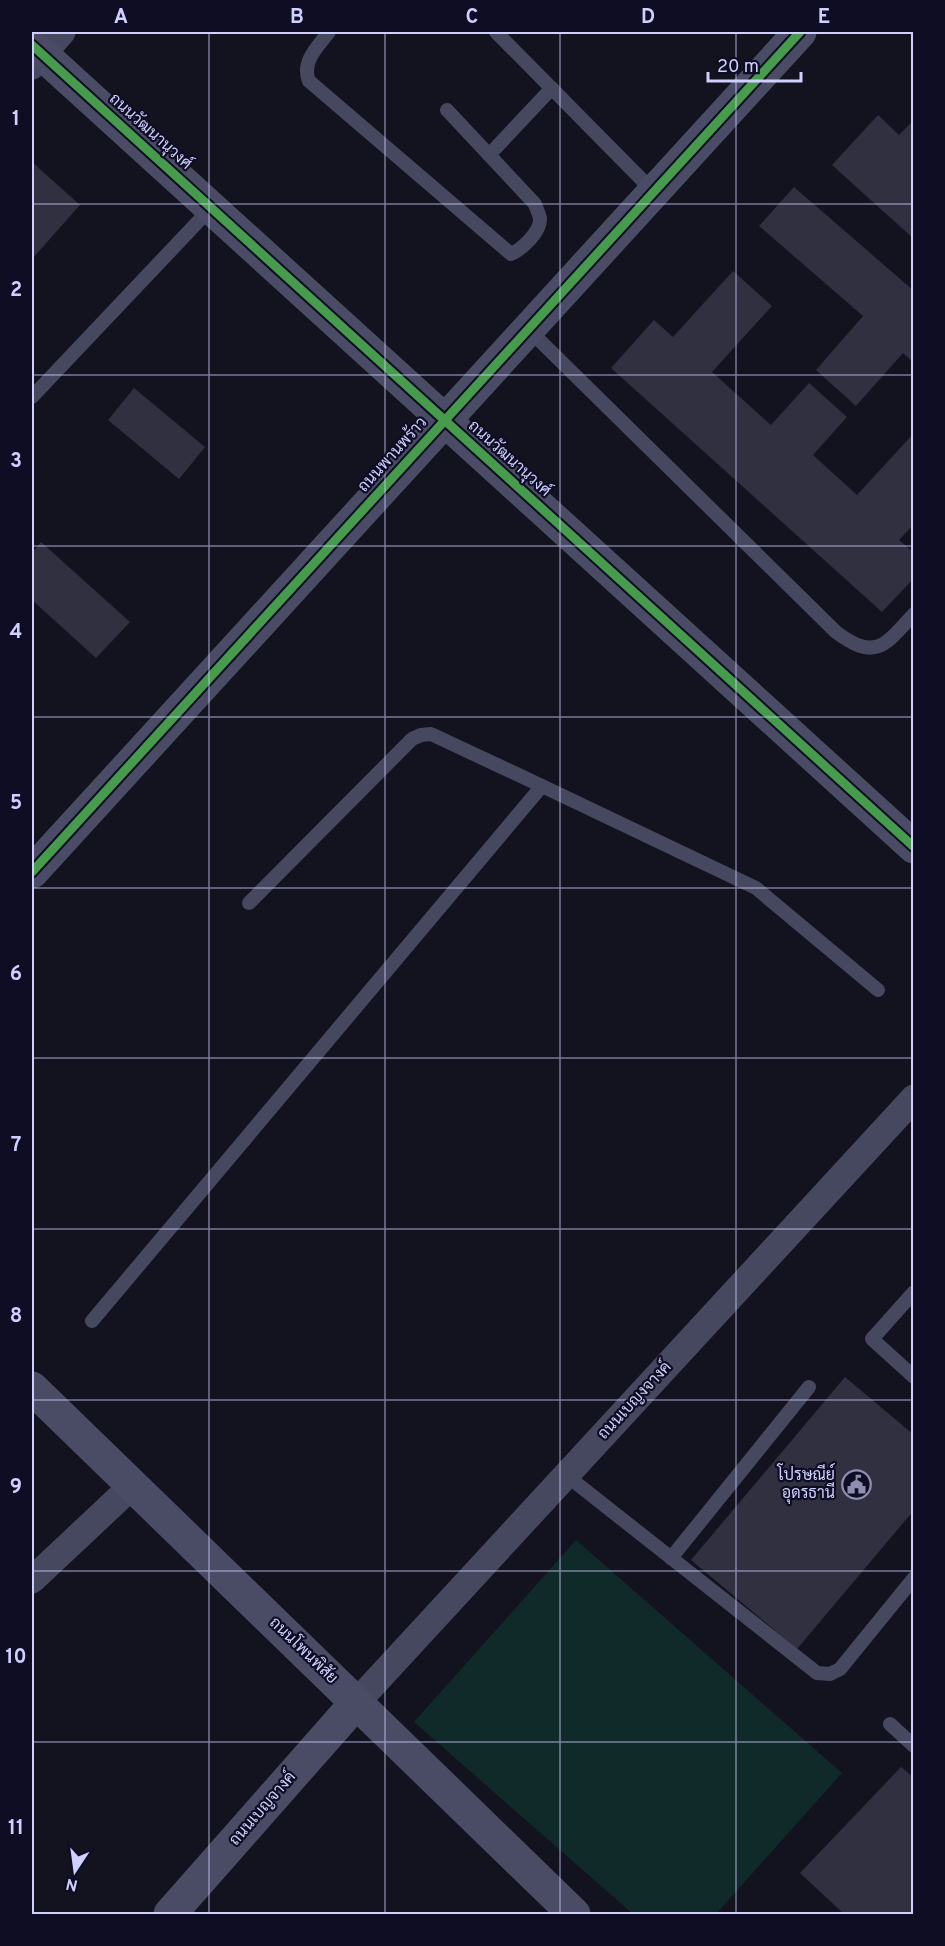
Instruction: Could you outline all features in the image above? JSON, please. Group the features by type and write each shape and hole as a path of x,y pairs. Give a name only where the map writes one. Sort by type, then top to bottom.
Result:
{"street":[{"name":"ถนนพานพร้าว","path":"32,873 800,32"},
{"name":"ถนนวัฒนานุวงศ์","path":"42,49 211,208 914,847"},
{"name":"ถนนเบญงจางค์","path":"356,1703 914,1098"},
{"name":"ถนนโพนพิสัย","path":"32,1388 574,1914"},
{"path":"32,1580 132,1486"},
{"name":"ถนนเบญจางค์","path":"170,1914 356,1703"}],"lane":[{"path":"329,32 307,62 306,74 309,81 511,254 521,249 538,227 540,218 535,204 447,110"},
{"path":"496,32 654,192"},
{"path":"489,155 552,88"},
{"path":"32,397 211,208"},
{"path":"528,329 836,632 853,645 871,648 886,644 914,614"},
{"path":"249,903 412,740 431,734 756,888 878,990"},
{"path":"92,1321 542,786"},
{"path":"914,1292 872,1339 914,1377"},
{"path":"671,1558 809,1387"},
{"path":"566,1475 817,1673 830,1674 840,1669 914,1578"},
{"path":"890,1724 914,1746"}],"green space":[{"path":"576,1540 842,1773 716,1914 633,1914 414,1722"}],"building":[{"path":"878,115 899,135 914,120 914,239 832,165"},
{"path":"32,162 80,205 32,259"},
{"path":"794,187 914,291 914,363 903,353 856,406 816,370 863,316 759,226"},
{"path":"733,271 772,306 712,372 771,425 809,383 847,417 813,455 857,495 914,433 914,524 899,540 914,553 914,578 882,612 611,368 654,320 673,337"},
{"path":"134,388 205,447 179,479 108,420"},
{"path":"41,542 130,622 96,658 32,600 32,553"},
{"path":"845,1377 914,1435 914,1510 797,1649 691,1560"},
{"path":"901,1767 914,1778 914,1909 908,1914 844,1914 800,1873"}],"cycle path":[{"path":"32,872 800,32"},
{"path":"32,45 914,847"}],"place":[{"name":"โปรษณีย์ อุดรธานี","path":"856,1485"}]}
